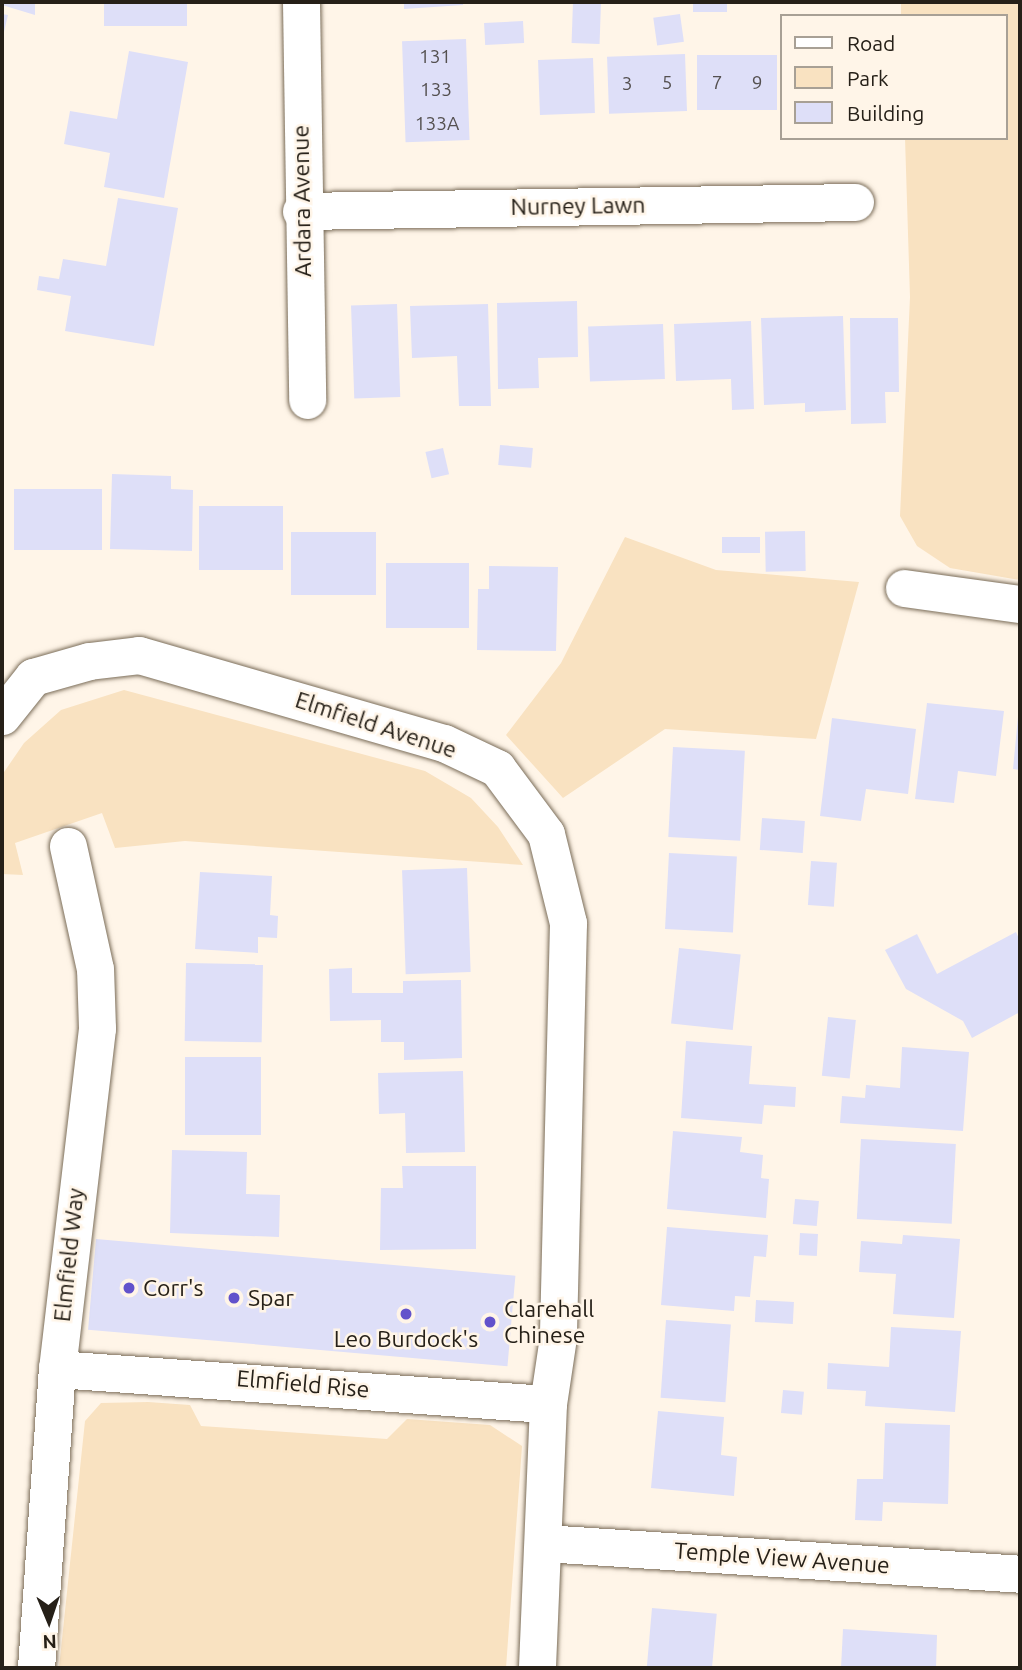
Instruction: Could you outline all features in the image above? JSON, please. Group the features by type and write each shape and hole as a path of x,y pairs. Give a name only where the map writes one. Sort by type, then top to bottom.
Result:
{"street":[{"name":"Ardara Avenue","path":"302,2 301,211 307,400"},
{"name":"Nurney Lawn","path":"301,211 855,201"},
{"path":"905,588 1020,604"},
{"name":"Elmfield Avenue","path":"2,716 33,677 89,661 139,655 444,743 498,768 546,834 568,923 558,1337 548,1404"},
{"name":"Elmfield Way","path":"36,1668 57,1369 97,1028 95,969 68,846"},
{"name":"Elmfield Rise","path":"57,1369 548,1404"},
{"path":"537,1668 548,1404"},
{"name":"Temple View Avenue","path":"544,1543 1020,1574"}],"green space":[{"path":"901,2 1020,2 1020,580 950,568 917,546 900,516 910,297 905,140 1008,140 1008,14 901,14"},
{"path":"625,537 716,570 859,582 816,739 665,729 563,798 506,735 561,663"},
{"path":"124,690 425,771 471,798 498,827 523,865 185,841 115,848 102,813 15,843 23,875 2,874 2,775 24,743 61,710"},
{"path":"101,1403 190,1405 201,1426 387,1439 407,1419 490,1425 522,1446 506,1668 59,1668 85,1421"}],"building":[{"path":"2,2 35,2 35,15 2,5"},
{"path":"104,2 187,2 187,26 104,26"},
{"path":"404,2 463,2 463,5 404,9"},
{"path":"573,2 601,3 600,44 572,43"},
{"path":"693,2 727,2 727,12 693,12"},
{"path":"2,14 8,15 3,36 2,36"},
{"path":"680,14 684,42 657,45 653,18"},
{"path":"523,21 524,43 485,45 484,23"},
{"path":"466,39 470,140 406,142 402,41"},
{"path":"129,51 188,62 164,198 104,187 110,153 64,144 70,111 117,119"},
{"path":"685,54 687,111 609,114 607,57"},
{"path":"697,55 777,55 777,110 697,110"},
{"path":"593,58 595,113 540,115 538,60"},
{"path":"118,198 178,208 154,346 65,331 71,296 37,290 39,276 59,279 63,259 106,266"},
{"path":"577,301 578,357 538,358 539,388 498,389 497,303"},
{"path":"397,304 400,397 354,399 351,306"},
{"path":"488,304 491,406 459,406 457,356 412,358 410,306"},
{"path":"843,316 846,410 805,412 805,403 764,405 761,318"},
{"path":"850,318 898,318 899,392 885,392 886,423 851,424"},
{"path":"751,321 754,409 732,410 731,379 676,381 674,324"},
{"path":"663,324 665,379 590,382 588,327"},
{"path":"500,445 533,448 531,468 498,465"},
{"path":"443,448 449,474 432,478 425,452"},
{"path":"112,474 171,476 171,489 193,490 192,551 110,549"},
{"path":"14,489 102,489 102,550 14,550"},
{"path":"199,506 283,506 283,570 199,570"},
{"path":"805,531 806,571 766,572 765,532"},
{"path":"291,532 376,532 376,595 291,595"},
{"path":"722,537 760,537 760,553 722,553"},
{"path":"386,563 469,563 469,628 386,628"},
{"path":"489,566 558,567 556,651 477,650 478,589 489,589"},
{"path":"927,703 1004,711 996,776 958,771 954,803 915,799"},
{"path":"1020,717 1020,770 1013,769"},
{"path":"832,718 916,729 908,794 866,789 861,821 820,816"},
{"path":"673,747 745,751 740,841 668,837"},
{"path":"762,818 805,821 803,853 760,850"},
{"path":"669,853 737,857 733,932 665,929"},
{"path":"811,861 837,863 834,907 808,905"},
{"path":"467,868 471,972 406,974 402,870"},
{"path":"200,872 272,876 270,915 278,916 277,938 258,937 258,953 195,949"},
{"path":"1016,932 1020,941 1020,1012 972,1038 963,1021 906,989 885,950 917,934 937,974"},
{"path":"679,948 741,954 733,1030 671,1024"},
{"path":"186,963 263,964 262,1042 185,1041"},
{"path":"352,968 352,993 403,993 403,981 461,980 462,1058 404,1060 404,1042 381,1042 381,1020 330,1021 329,969"},
{"path":"828,1017 856,1020 850,1079 822,1076"},
{"path":"686,1041 752,1046 749,1084 796,1087 795,1107 764,1105 762,1124 681,1118"},
{"path":"902,1047 969,1052 963,1131 840,1123 842,1096 865,1098 866,1085 900,1088"},
{"path":"185,1057 261,1057 261,1135 185,1135"},
{"path":"463,1071 465,1152 406,1153 405,1113 379,1114 378,1073"},
{"path":"673,1131 742,1137 740,1152 763,1155 761,1178 769,1179 766,1218 667,1209"},
{"path":"861,1139 956,1144 952,1224 857,1219"},
{"path":"172,1150 247,1152 246,1194 280,1195 279,1237 170,1233"},
{"path":"402,1166 476,1166 476,1249 380,1250 381,1188 403,1188"},
{"path":"795,1199 819,1201 817,1226 793,1224"},
{"path":"667,1227 768,1235 766,1257 754,1256 750,1297 735,1296 734,1311 661,1305"},
{"path":"800,1233 818,1234 817,1256 799,1255"},
{"path":"903,1235 960,1239 954,1318 893,1314 896,1274 859,1272 861,1241 902,1244"},
{"path":"96,1239 515,1276 507,1366 88,1330"},
{"path":"756,1300 794,1302 793,1324 755,1322"},
{"path":"666,1320 731,1325 725,1402 661,1398"},
{"path":"891,1327 961,1331 955,1412 865,1406 866,1391 827,1389 828,1363 889,1367"},
{"path":"783,1390 804,1392 802,1415 781,1413"},
{"path":"658,1411 724,1417 721,1455 737,1457 734,1496 651,1488"},
{"path":"885,1423 950,1425 948,1504 883,1502 882,1521 855,1520 857,1479 883,1479"},
{"path":"652,1608 717,1614 712,1668 647,1668"},
{"path":"843,1629 937,1635 936,1668 841,1668"}],"place":[{"name":"Corr's","path":"129,1288"},
{"name":"Spar","path":"234,1298"},
{"name":"Leo Burdock's","path":"406,1314"},
{"name":"Clarehall Chinese","path":"490,1322"}]}
